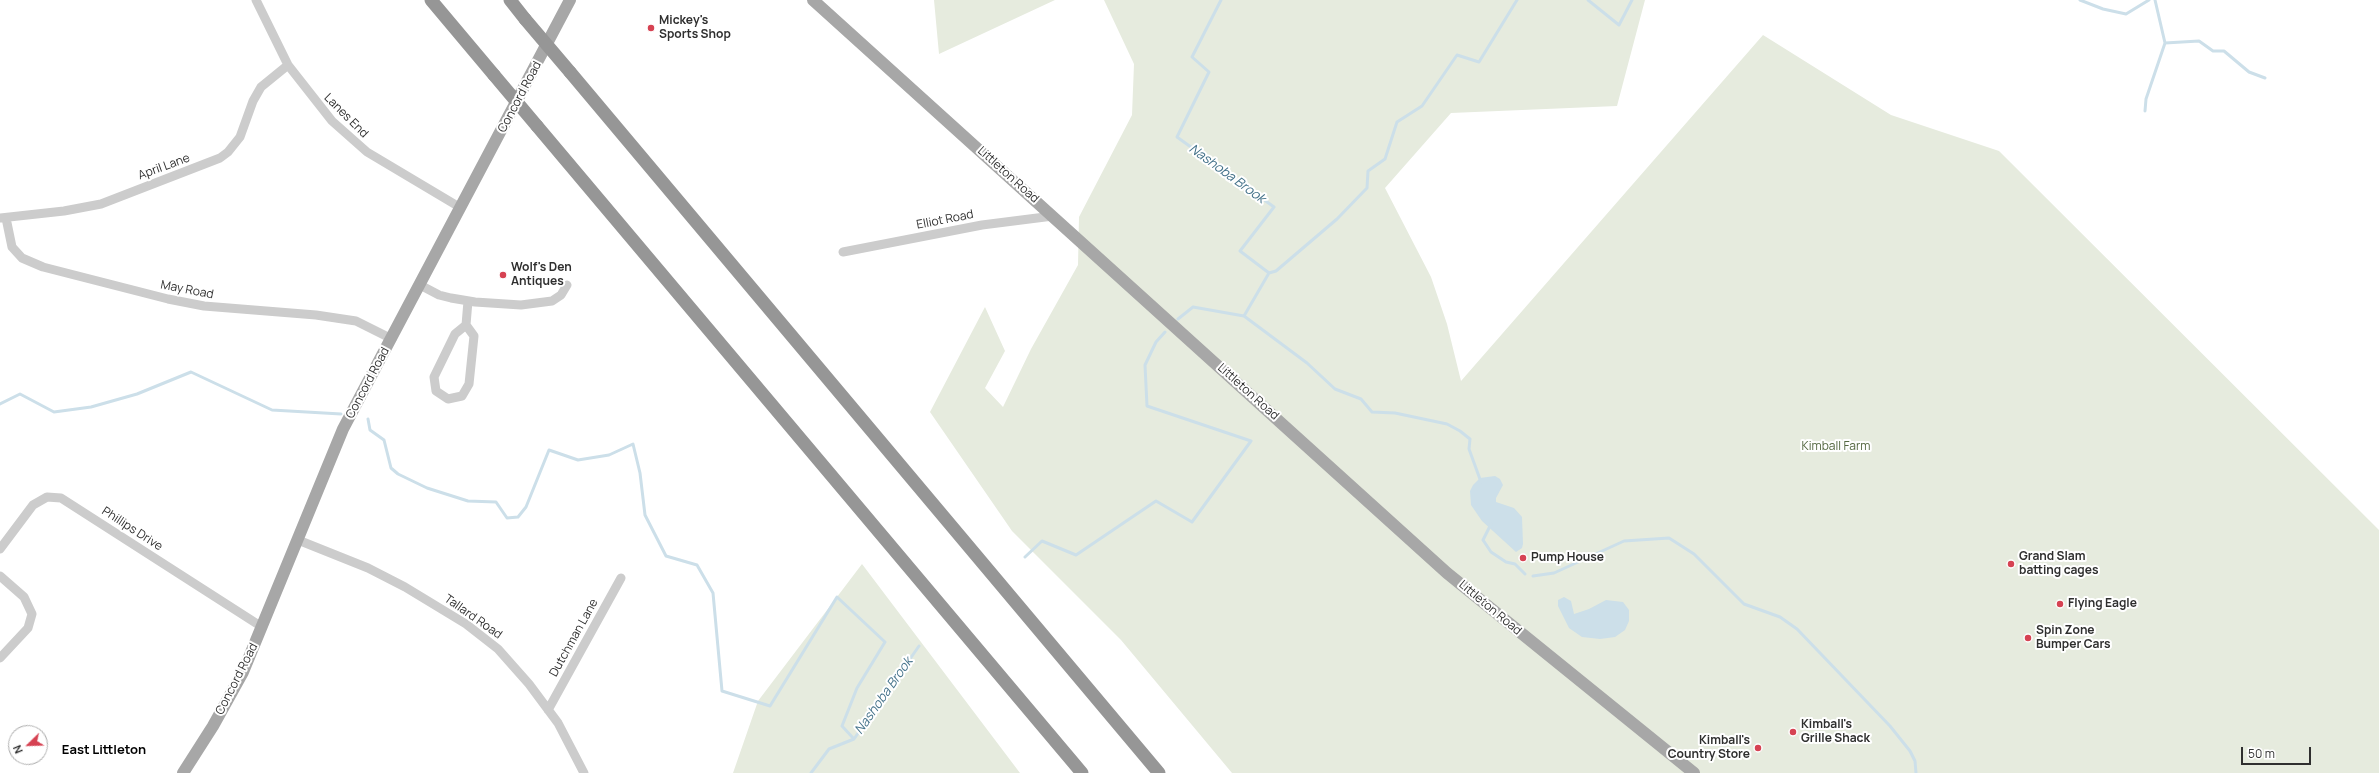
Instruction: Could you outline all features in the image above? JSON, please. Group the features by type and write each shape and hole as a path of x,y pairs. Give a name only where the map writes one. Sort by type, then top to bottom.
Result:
{"highway":[{"path":"431,0 1082,773"},
{"path":"510,0 1159,773"}],"main road":[{"name":"Concord Road","path":"183,773 233,692 262,627 343,429 392,339 570,0"},
{"name":"Littleton Road","path":"812,0 1459,583 1694,773"}],"street":[{"name":"Lanes End","path":"256,0 288,64 320,108 356,144 461,208"},
{"name":"April Lane","path":"3,218 64,211 101,204 220,158 228,152 240,137 253,101 261,87 288,64"},
{"name":"Elliot Road","path":"843,252 982,225 1053,216"},
{"name":"May Road","path":"3,218 12,247 22,258 43,267 168,299 204,306 316,315 356,321 392,339"},
{"path":"420,285 439,295 468,301 521,305 541,303 557,298 567,285"},
{"path":"466,325 455,334 434,376 436,391 448,399 462,396 470,384 474,336 466,325 468,301"},
{"name":"Phillips Drive","path":"0,549 33,505 46,497 61,498 262,627"},
{"name":"Tallard Road","path":"298,540 386,577 466,624 498,650 529,684 548,710 569,741 584,773"},
{"path":"0,576 24,597 32,614 28,628 0,658"},
{"name":"Dutchman Lane","path":"548,710 620,578"}],"green space":[{"path":"934,0 1055,0 939,54"},
{"name":"Kimball Farm","path":"1104,0 1645,0 1617,106 1451,113 1385,188 1431,277 1447,324 1461,381 1763,35 1891,115 1999,151 2379,530 2379,773 1232,773 1121,640 1012,531 930,412 985,307 1005,351 985,388 1003,407 1031,349 1078,265 1079,217 1132,115 1134,64"},
{"path":"862,564 1020,773 733,773 758,701"}],"water":[{"path":"1495,476 1500,479 1503,485 1496,498 1496,502 1514,508 1522,517 1523,544 1522,548 1516,552 1482,521 1471,505 1470,491 1473,485 1480,478"},
{"path":"1564,597 1571,601 1574,614 1589,609 1606,600 1623,602 1629,610 1629,621 1625,630 1615,637 1600,639 1582,637 1569,628 1558,606 1558,600"}],"waterway":[{"name":"Nashoba Brook","path":"1178,319 1193,307 1244,316 1269,273 1240,251 1274,207 1177,137 1209,72 1192,57 1221,0"},
{"path":"1269,273 1276,271 1337,219 1367,188 1368,171 1385,159 1397,122 1422,106 1457,55 1479,62 1517,0"},
{"path":"1588,0 1619,25 1632,0"},
{"path":"2080,0 2103,9 2126,14 2149,0"},
{"path":"2145,111 2146,99 2165,43 2155,0"},
{"path":"2165,43 2199,41 2213,51 2224,51 2249,72 2265,78"},
{"path":"1244,316 1307,363 1335,389 1361,399 1372,412 1395,413 1447,424 1460,431 1470,439 1469,449 1481,482"},
{"name":"Nashoba Brook","path":"1025,557 1042,541 1076,555 1156,501 1192,522 1251,441 1147,406 1145,365 1156,342 1165,332"},
{"path":"0,404 20,394 54,412 91,407 137,394 191,372 272,410 341,414"},
{"path":"368,419 370,430 384,440 391,468 398,474 427,488 468,501 496,502 507,518 518,517 526,507 549,450 578,460 609,455 633,444 640,473 645,515 666,556 697,565 713,593 722,691 770,706 837,597 885,642 857,688 842,726 854,739"},
{"path":"1491,524 1483,540 1491,552 1506,562 1515,564 1525,574"},
{"path":"1533,576 1554,573 1624,541 1669,538 1694,554 1744,604 1780,617 1797,629 1890,726 1910,751 1915,761 1916,773"},
{"name":"Nashoba Brook","path":"811,773 829,749 854,739 919,646"}],"place":[{"name":"Mickey's Sports Shop","path":"651,28"},
{"name":"Wolf's Den Antiques","path":"503,275"},
{"name":"Pump House","path":"1523,558"},
{"name":"Grand Slam batting cages","path":"2011,564"},
{"name":"Flying Eagle","path":"2060,604"},
{"name":"Spin Zone Bumper Cars","path":"2028,638"},
{"name":"Kimball's Grille Shack","path":"1793,732"},
{"name":"Kimball's Country Store","path":"1758,748"}],"district":[{"name":"East Littleton","path":"104,750"}]}
